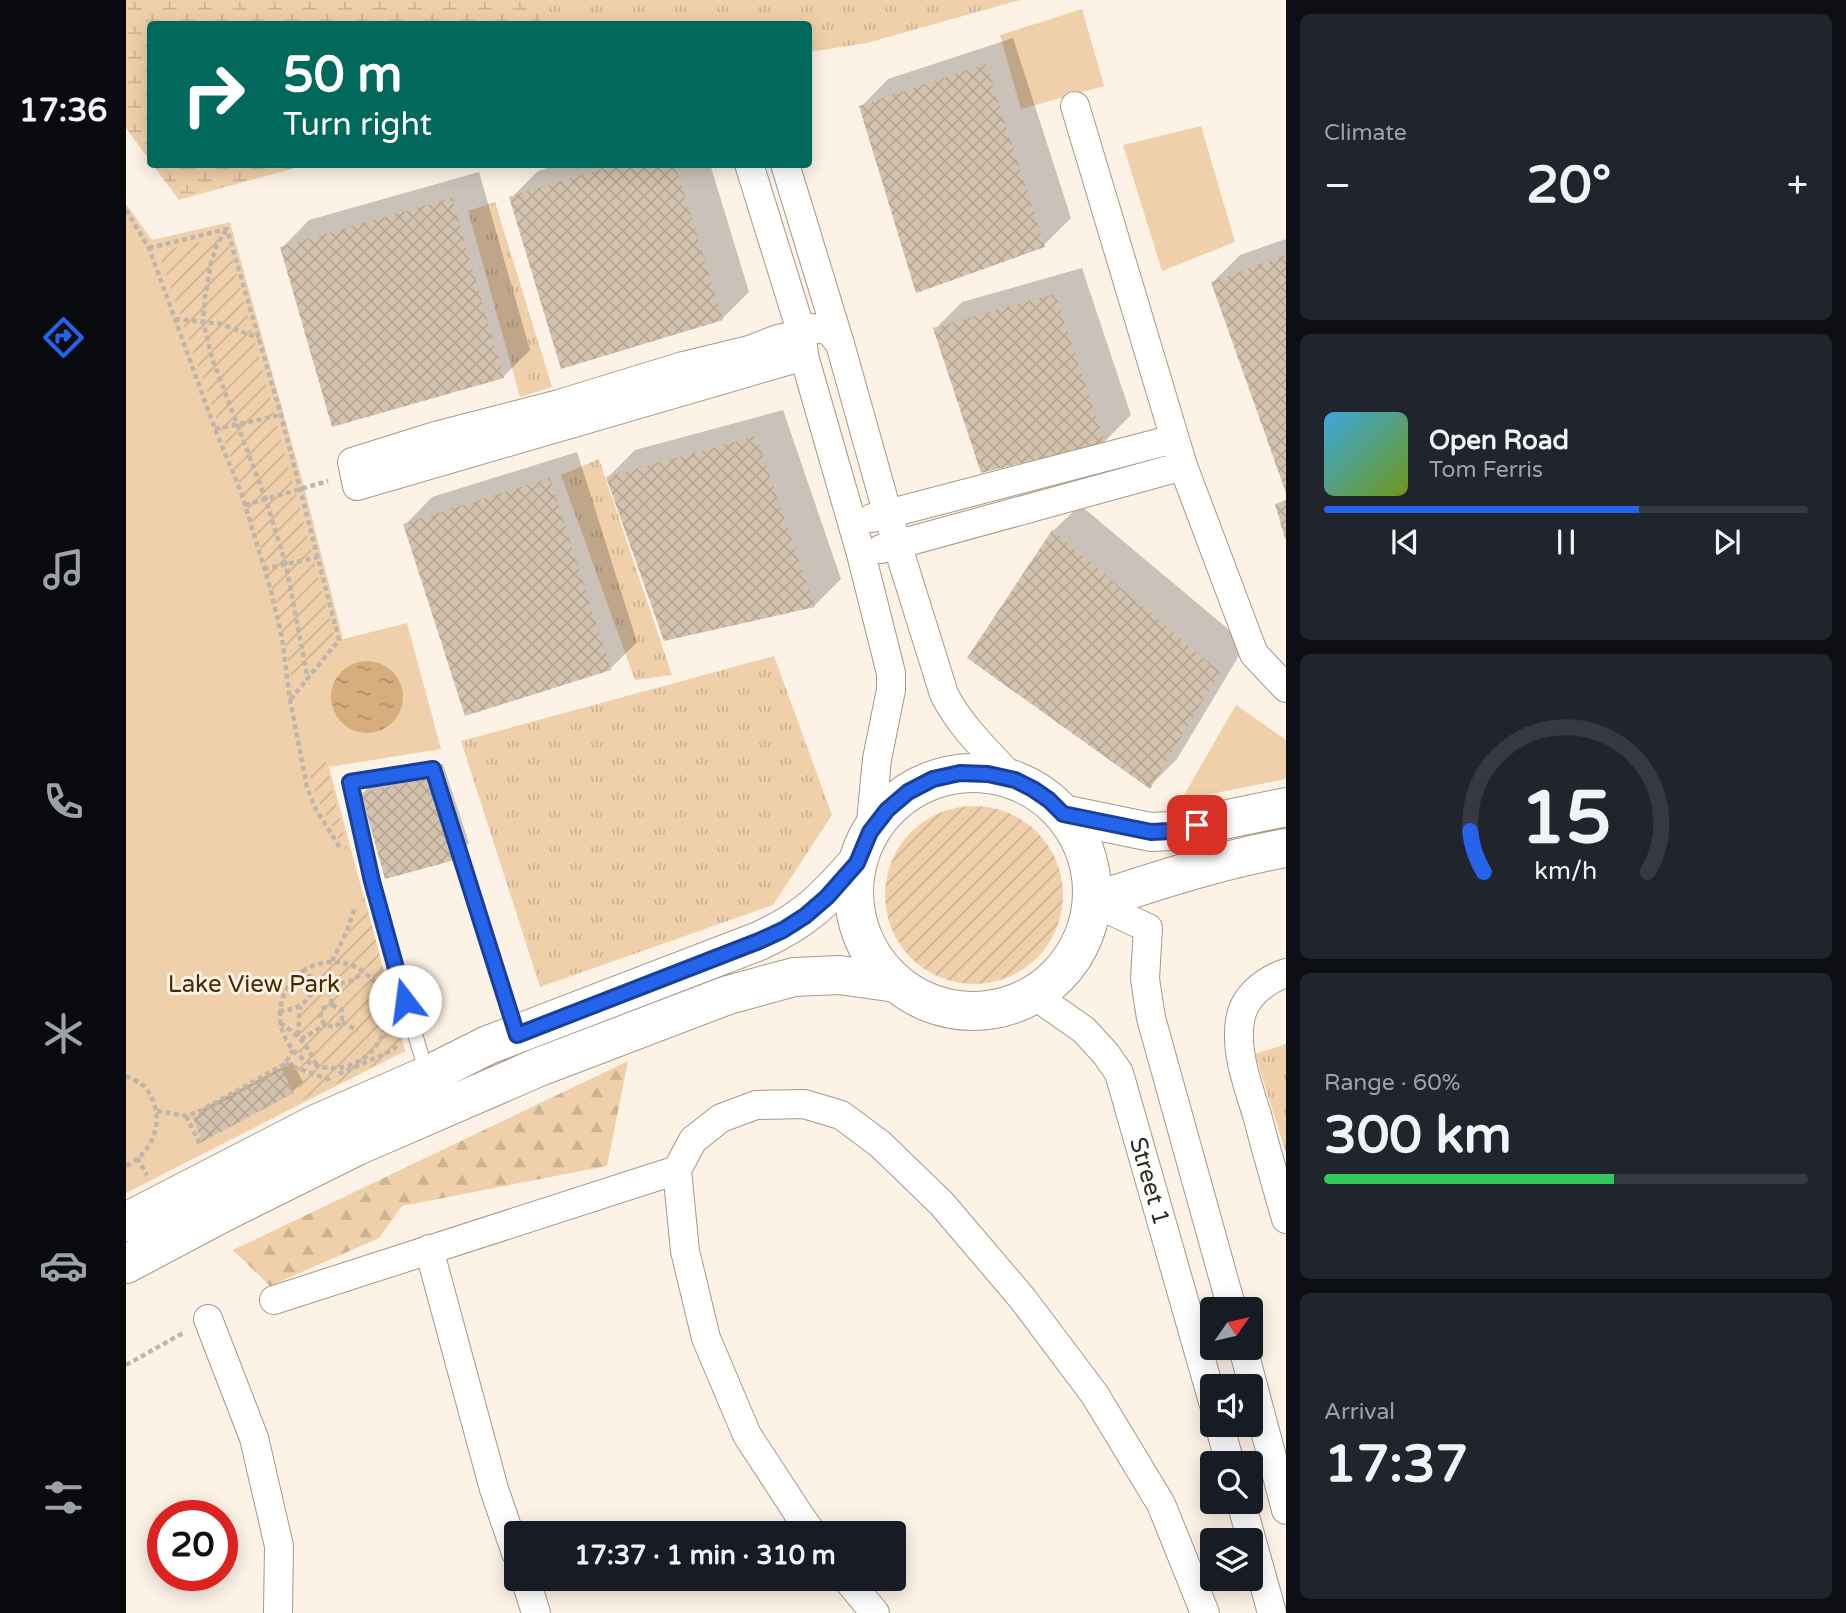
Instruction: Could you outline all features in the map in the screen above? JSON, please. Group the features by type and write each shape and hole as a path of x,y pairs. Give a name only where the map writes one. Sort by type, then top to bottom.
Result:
{"street":[{"path":"1075,106 1183,466 1254,654 1286,688"},
{"path":"126,1222 316,1124 428,1075 488,1045 783,930 827,897 863,848 887,810 908,792 933,779 960,773 988,774 1015,780 1049,800 1063,814 1077,833 1091,878 1092,902 1086,930 1075,956 1057,978 1034,995 1007,1007 978,1012 949,1009 921,1000 896,983 874,958 859,929 854,896 863,848 877,758 891,691 891,673 803,345 750,168"},
{"path":"786,168 888,515 944,694 959,719 1015,780"},
{"path":"803,345 810,328 829,330 840,344"},
{"path":"354,474 357,486 561,415 803,345"},
{"path":"852,523 1174,439"},
{"path":"861,554 1183,466"},
{"path":"1063,814 1151,832 1170,831 1286,807"},
{"path":"1092,902 1196,868 1286,848"},
{"name":"Street 1","path":"1092,902 1148,928 1145,979 1151,1018 1229,1297"},
{"path":"1286,973 1273,978 1257,990 1247,1001 1240,1019 1243,1067 1286,1219"},
{"path":"126,1264 357,1146 539,1067 728,995 794,977 839,975 896,983"},
{"name":"Street 1","path":"1034,995 1084,1030 1119,1073 1205,1374"},
{"path":"804,1521 747,1435 706,1338 685,1251 677,1170 693,1140 721,1118 756,1105 804,1104 841,1115 880,1144 942,1204 1022,1298 1095,1395 1161,1504 1205,1613"},
{"path":"274,1300 677,1170"},
{"path":"429,1249 505,1521"},
{"path":"208,1319 254,1438 279,1546 278,1613"},
{"path":"1246,1360 1286,1510"},
{"path":"1244,1514 1272,1613"},
{"path":"530,1591 537,1612"},
{"path":"857,1591 876,1613"}],"lane":[{"path":"428,1075 372,881 350,782 433,769 517,1035"}],"path":[{"path":"126,210 149,248 215,429 241,492 282,638 290,700 307,787 314,806 343,853"},
{"path":"149,248 227,229"},
{"path":"227,229 217,244 211,263 203,321 212,358 266,499 286,565 308,680"},
{"path":"227,229 281,415 340,640 290,700"},
{"path":"175,319 221,324 259,338"},
{"path":"215,429 281,415"},
{"path":"245,505 354,474"},
{"path":"264,569 318,557"},
{"path":"332,961 355,909 354,896"},
{"path":"332,961 349,963 363,971 379,987 386,1008 386,1023 373,1050 362,1060 333,1068 304,1060 284,1037 279,1023 282,996 289,982 300,971 321,962 332,961"},
{"path":"300,971 312,978 329,982 353,981 363,971"},
{"path":"279,1012 292,1010 311,997 319,980"},
{"path":"329,982 332,1005"},
{"path":"300,1005 300,1037"},
{"path":"325,1025 320,1017 323,1008 332,1005 342,1010 342,1022"},
{"path":"391,1008 393,1019"},
{"path":"300,1037 325,1025 334,1027 342,1022"},
{"path":"342,1022 358,1031"},
{"path":"279,1023 300,1037 318,1066"},
{"path":"317,1085 391,1051 397,1047 399,1040"},
{"path":"157,1111 186,1116 285,1064 293,1050"},
{"path":"285,1064 328,1079 337,1093"},
{"path":"328,1079 333,1068"},
{"path":"126,1076 144,1086 157,1111 156,1133 146,1152 126,1166"},
{"path":"186,1116 200,1146 212,1140"},
{"path":"137,1158 147,1175"},
{"path":"126,1365 208,1319"}],"green space":[{"path":"126,0 534,0 542,21 147,21 147,157 126,128"},
{"path":"534,0 1020,0 867,43 812,52 812,21 542,21"},
{"path":"1082,9 1104,86 1021,109 1000,35"},
{"path":"1201,126 1235,242 1162,271 1123,145"},
{"path":"155,168 294,168 179,200"},
{"path":"495,202 552,387 520,397 468,211"},
{"name":"Lake View Park","path":"126,204 152,240 230,222 305,490 343,639 407,623 441,749 329,767 405,1051 126,1193"},
{"path":"226,236 334,635 292,683 281,623 256,535 158,252"},
{"path":"599,459 672,675 635,680 561,475"},
{"path":"774,656 832,815 773,905 540,987 461,741"},
{"path":"1236,705 1286,740 1286,779 1181,800"},
{"path":"325,759 350,859 319,802 310,776"},
{"path":"974,806 1008,813 1037,832 1056,861 1063,895 1056,929 1037,958 1008,977 974,984 940,977 911,958 892,929 885,895 892,861 911,832 940,813"},
{"path":"364,896 405,1051 299,1101 299,1047 295,1026 319,976 356,922"},
{"path":"1286,1044 1286,1153 1255,1054"},
{"path":"628,1061 607,1166 402,1206 379,1238 270,1286 233,1250"}],"water":[{"path":"360,661 374,661 393,671 403,690 403,704 393,723 374,733 360,733 341,723 331,704 331,690 341,671"}],"building":[{"path":"986,64 1045,247 916,293 859,106"},
{"path":"604,168 676,168 723,320 561,369 509,197"},
{"path":"452,198 504,378 332,427 280,247"},
{"path":"1286,255 1286,493 1211,282"},
{"path":"1055,294 1105,443 981,473 933,328"},
{"path":"756,436 815,607 664,641 606,477"},
{"path":"550,478 611,670 465,716 403,524"},
{"path":"1286,500 1286,539 1285,539 1275,504"},
{"path":"1052,530 1220,672 1150,789 967,658"},
{"path":"428,778 455,860 385,879 361,793"},
{"path":"282,1070 294,1093 202,1142 193,1118"}],"route":[{"path":"405,1001 372,881 350,782 433,769 517,1035 783,930 827,897 857,863 864,842 887,810 908,792 933,779 960,773 988,774 1015,780 1049,800 1063,814 1151,832 1197,825"}]}
